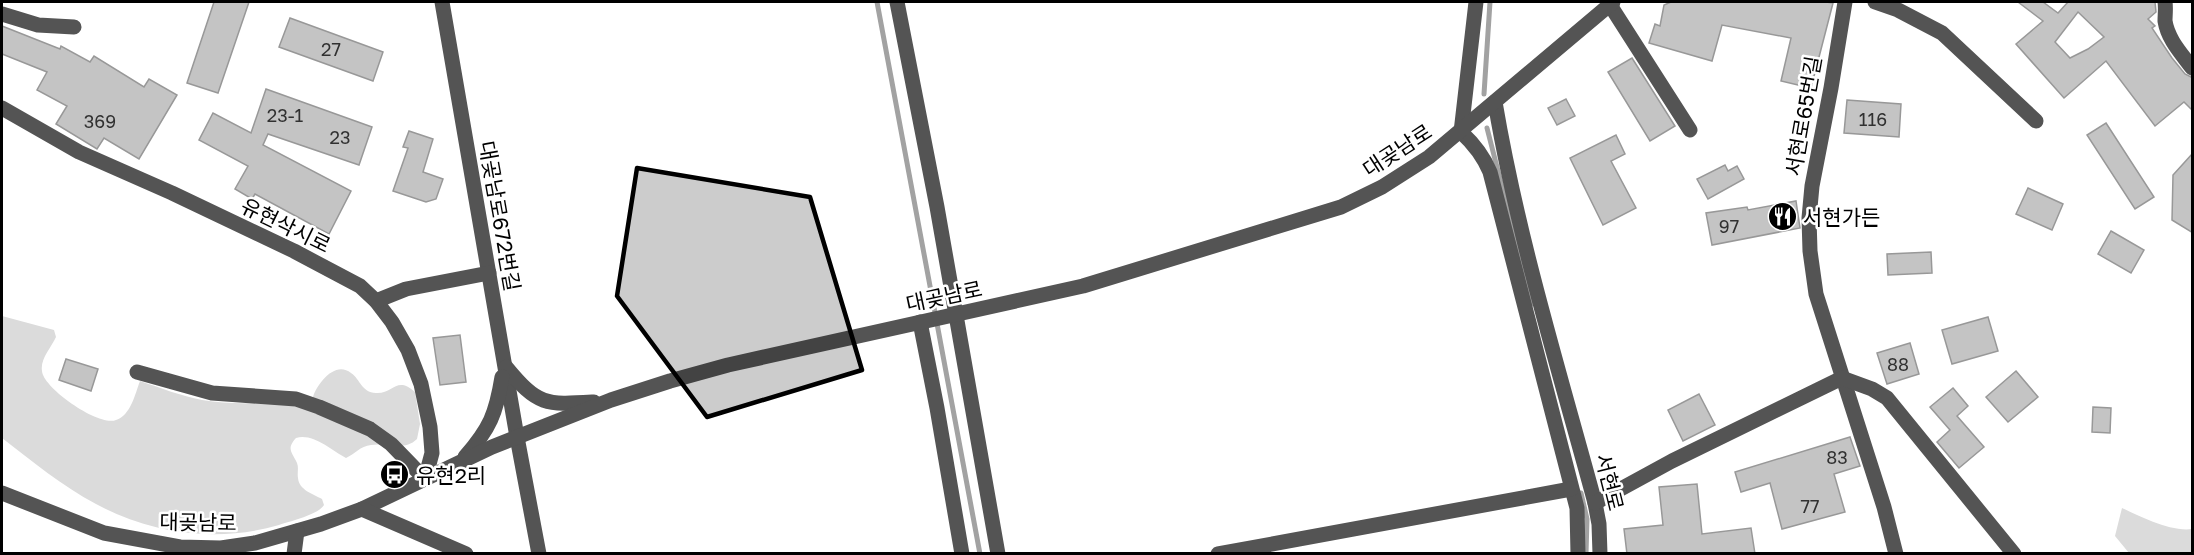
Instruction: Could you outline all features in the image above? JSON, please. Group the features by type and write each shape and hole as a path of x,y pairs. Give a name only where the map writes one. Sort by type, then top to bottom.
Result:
{"street":[{"name":"대곶남로672번길","path":"442,2 539,554"},
{"path":"897,2 935,196 952,316 998,554"},
{"name":"대곶남로","path":"1461,132 1476,2"},
{"name":"서현로65번길","path":"1845,2 1814,176 1809,218 1810,250 1816,294 1884,507 1896,554"},
{"path":"1875,2 1898,10 1942,33 2036,121"},
{"path":"2165,2 2165,22 2169,34 2193,68"},
{"path":"1611,3 1690,130"},
{"name":"대곶남로","path":"2,493 105,532 180,547 221,548 244,545 297,531 362,509 517,437 611,400 728,365 1083,286 1341,207 1382,187 1429,157 1611,3"},
{"path":"2,14 39,25 74,27"},
{"name":"서현로","path":"1496,102 1505,158 1523,234 1595,503 1599,524 1600,554"},
{"name":"유현삭시로","path":"2,108 79,152 294,251 360,286 393,322 408,350 421,384 430,427 432,453 425,479"},
{"path":"1461,132 1475,144 1484,156 1490,172 1577,508 1578,554"},
{"path":"376,301 406,289 489,273"},
{"path":"923,322 962,554"},
{"path":"504,365 528,393 543,401 558,405 611,400"},
{"path":"460,463 485,433 496,409 504,365"},
{"path":"137,372 212,393 296,399 319,407 370,429 391,444 425,479"},
{"path":"1595,503 1672,461 1842,378 1872,389 1887,398 2014,554"},
{"path":"1218,554 1571,489"},
{"path":"362,509 466,554"},
{"path":"294,554 297,531"}],"highlighted area":[{"path":"637,168 810,197 862,370 707,417 617,296"}],"shaded area":[{"path":"2,316 54,330 56,337 46,354 42,367 45,378 61,396 97,418 108,421 116,420 125,414 132,404 140,381 202,400 258,403 313,397 323,380 339,369 351,373 364,388 371,392 382,393 403,385 415,392 420,424 417,439 401,446 377,444 367,446 346,458 315,440 296,438 291,448 298,465 299,482 307,491 322,499 324,505 321,509 279,525 232,534 162,529 117,514 83,497 2,438"},
{"path":"2122,508 2166,526 2192,529 2192,553 2129,553 2115,536"}],"building":[{"path":"214,2 249,2 218,93 187,83"},
{"path":"1671,2 1833,3 1811,88 1781,81 1791,38 1722,25 1712,61 1649,43 1655,24 1660,26 1664,5"},
{"path":"2018,2 2043,2 2058,13 2068,2 2155,2 2156,12 2148,19 2155,26 2152,28 2172,58 2185,74 2193,78 2193,111 2184,102 2155,126 2106,61 2064,98 2016,44 2043,21","holes":["2078,12 2104,37 2088,49 2070,58 2055,42"]},
{"path":"290,18 383,52 373,81 279,47"},
{"path":"2,26 60,49 61,46 90,62 94,56 144,87 149,79 177,95 139,159 104,138 97,149 56,124 67,106 37,90 47,72 2,54"},
{"path":"1632,58 1675,126 1650,141 1608,72"},
{"path":"266,89 372,127 359,165 268,134 263,145 351,191 329,234 255,194 252,199 235,189 248,166 199,140 213,113 251,133"},
{"path":"1566,99 1575,116 1557,125 1548,108"},
{"path":"1847,100 1901,104 1899,137 1844,133"},
{"path":"2106,123 2154,197 2135,209 2087,135"},
{"path":"409,131 433,139 423,172 443,179 436,199 426,202 393,191 408,148 403,147"},
{"path":"1616,135 1625,154 1611,161 1636,208 1603,225 1570,158"},
{"path":"2193,153 2193,233 2172,220 2173,175"},
{"path":"1725,165 1728,171 1737,166 1744,179 1708,199 1697,179"},
{"path":"2028,188 2063,204 2052,230 2016,214"},
{"path":"1796,201 1800,228 1712,245 1706,213 1747,207 1748,210"},
{"path":"2111,231 2144,250 2131,273 2098,254"},
{"path":"1931,252 1932,273 1888,275 1887,254"},
{"path":"1988,317 1998,351 1952,364 1942,330"},
{"path":"460,335 466,382 440,385 433,338"},
{"path":"1910,343 1919,374 1887,384 1877,353"},
{"path":"66,359 98,369 91,391 59,380"},
{"path":"2016,371 2038,397 2008,422 1986,397"},
{"path":"1953,388 1968,406 1957,416 1984,447 1959,468 1937,442 1950,430 1930,407"},
{"path":"1699,394 1715,425 1683,441 1668,410"},
{"path":"2093,407 2111,408 2110,433 2092,432"},
{"path":"1850,437 1860,466 1834,474 1845,512 1782,529 1770,483 1741,492 1735,472"},
{"path":"1697,484 1702,534 1751,528 1755,554 1627,554 1624,529 1663,525 1659,487"}],"waterway":[{"path":"877,2 980,554"},
{"path":"1484,94 1490,2"},
{"path":"1487,128 1532,304"},
{"path":"1581,493 1587,519 1586,554"}],"place":[{"name":"서현가든","path":"1782,217"},
{"name":"유현2리","path":"395,475"}]}
